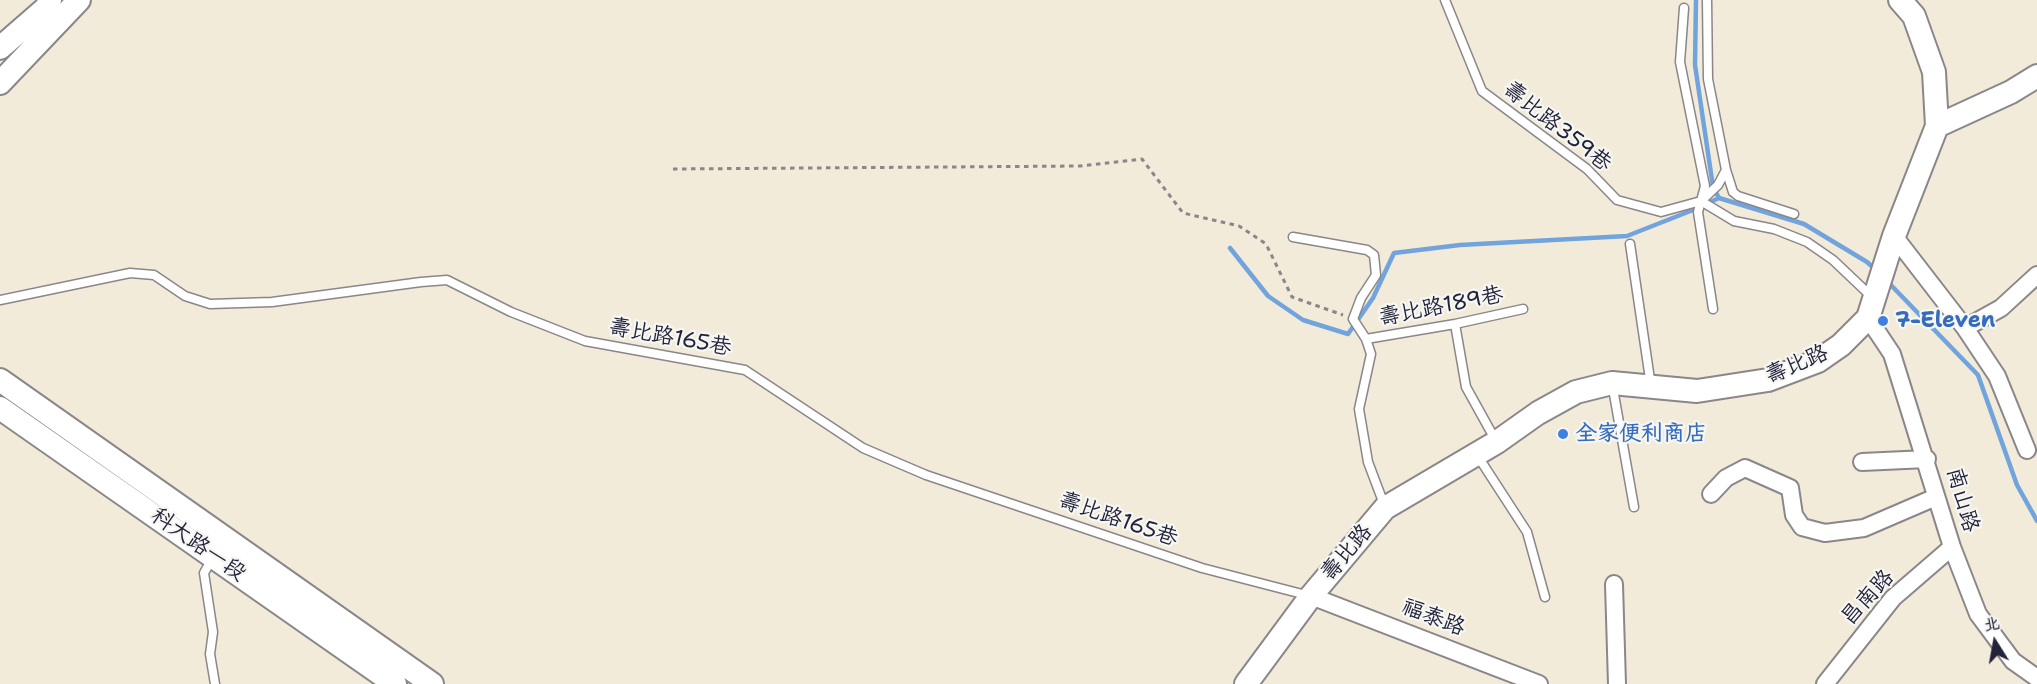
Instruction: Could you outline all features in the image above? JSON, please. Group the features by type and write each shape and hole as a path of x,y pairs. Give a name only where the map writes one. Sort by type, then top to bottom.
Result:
{"main road":[{"path":"0,48 46,8 50,0"},
{"path":"0,83 79,0"},
{"path":"1874,302 1892,245 1937,126 1937,102 1931,63 1914,16 1900,0"},
{"path":"1937,126 2002,97 2037,76"},
{"name":"壽比路","path":"1246,684 1311,596 1385,508 1497,442 1538,413 1576,393 1612,383 1697,391 1768,380 1818,361 1841,345 1874,302"},
{"path":"0,380 432,684"},
{"name":"科大路一段","path":"0,408 214,555 394,684"}],"street":[{"path":"1892,245 1965,328 1997,376 2027,450"},
{"path":"1965,328 2001,308 2037,275"},
{"name":"南山路","path":"1874,302 1927,459 1952,548 1978,614 2013,661 2037,678"},
{"path":"1862,462 1927,459"},
{"path":"1711,494 1726,478 1745,468 1790,488 1794,515 1802,527 1825,533 1864,528 1936,497"},
{"name":"昌南路","path":"1825,684 1893,598 1952,548"},
{"path":"1614,584 1617,684"},
{"name":"福泰路","path":"1311,596 1539,684"}],"lane":[{"name":"壽比路359巷","path":"1445,0 1482,91 1587,169 1617,200 1661,212 1701,201"},
{"path":"1707,0 1708,79 1726,170 1733,192 1738,196 1794,214"},
{"path":"1684,8 1680,62 1705,186 1698,212 1713,309"},
{"path":"1701,201 1718,184 1726,170"},
{"path":"1701,201 1734,221 1774,229 1807,242 1833,260 1874,302"},
{"name":"壽比路189巷","path":"1293,237 1367,250 1374,255 1376,274 1360,298 1353,319 1366,339 1371,354 1359,409 1368,462 1385,508"},
{"path":"1630,244 1651,387"},
{"name":"壽比路165巷","path":"0,300 130,273 154,275 185,296 210,304 272,302 447,280 521,317 585,341 745,370 863,448 926,475 1202,568 1311,596"},
{"name":"壽比路189巷","path":"1366,339 1455,324 1522,309"},
{"path":"1455,324 1466,387 1497,442"},
{"path":"1612,383 1634,507"},
{"path":"1476,454 1527,532 1545,597"},
{"path":"214,555 204,573 213,632 210,654 215,684"}],"path":[{"path":"673,169 1080,166 1142,159 1183,213 1239,226 1266,244 1292,297 1353,319"}],"waterway":[{"path":"1696,0 1695,65 1713,187 1719,198"},
{"path":"1719,198 1804,224 1867,262 1876,270"},
{"path":"1706,204 1719,198"},
{"path":"1230,248 1268,296 1303,320 1348,334 1373,298 1394,253 1460,245 1627,236 1698,208"},
{"path":"1886,280 1978,375 2017,485 2037,521"}],"place":[{"name":"7-Eleven","path":"1883,321"},
{"name":"全家便利商店","path":"1563,434"}]}
